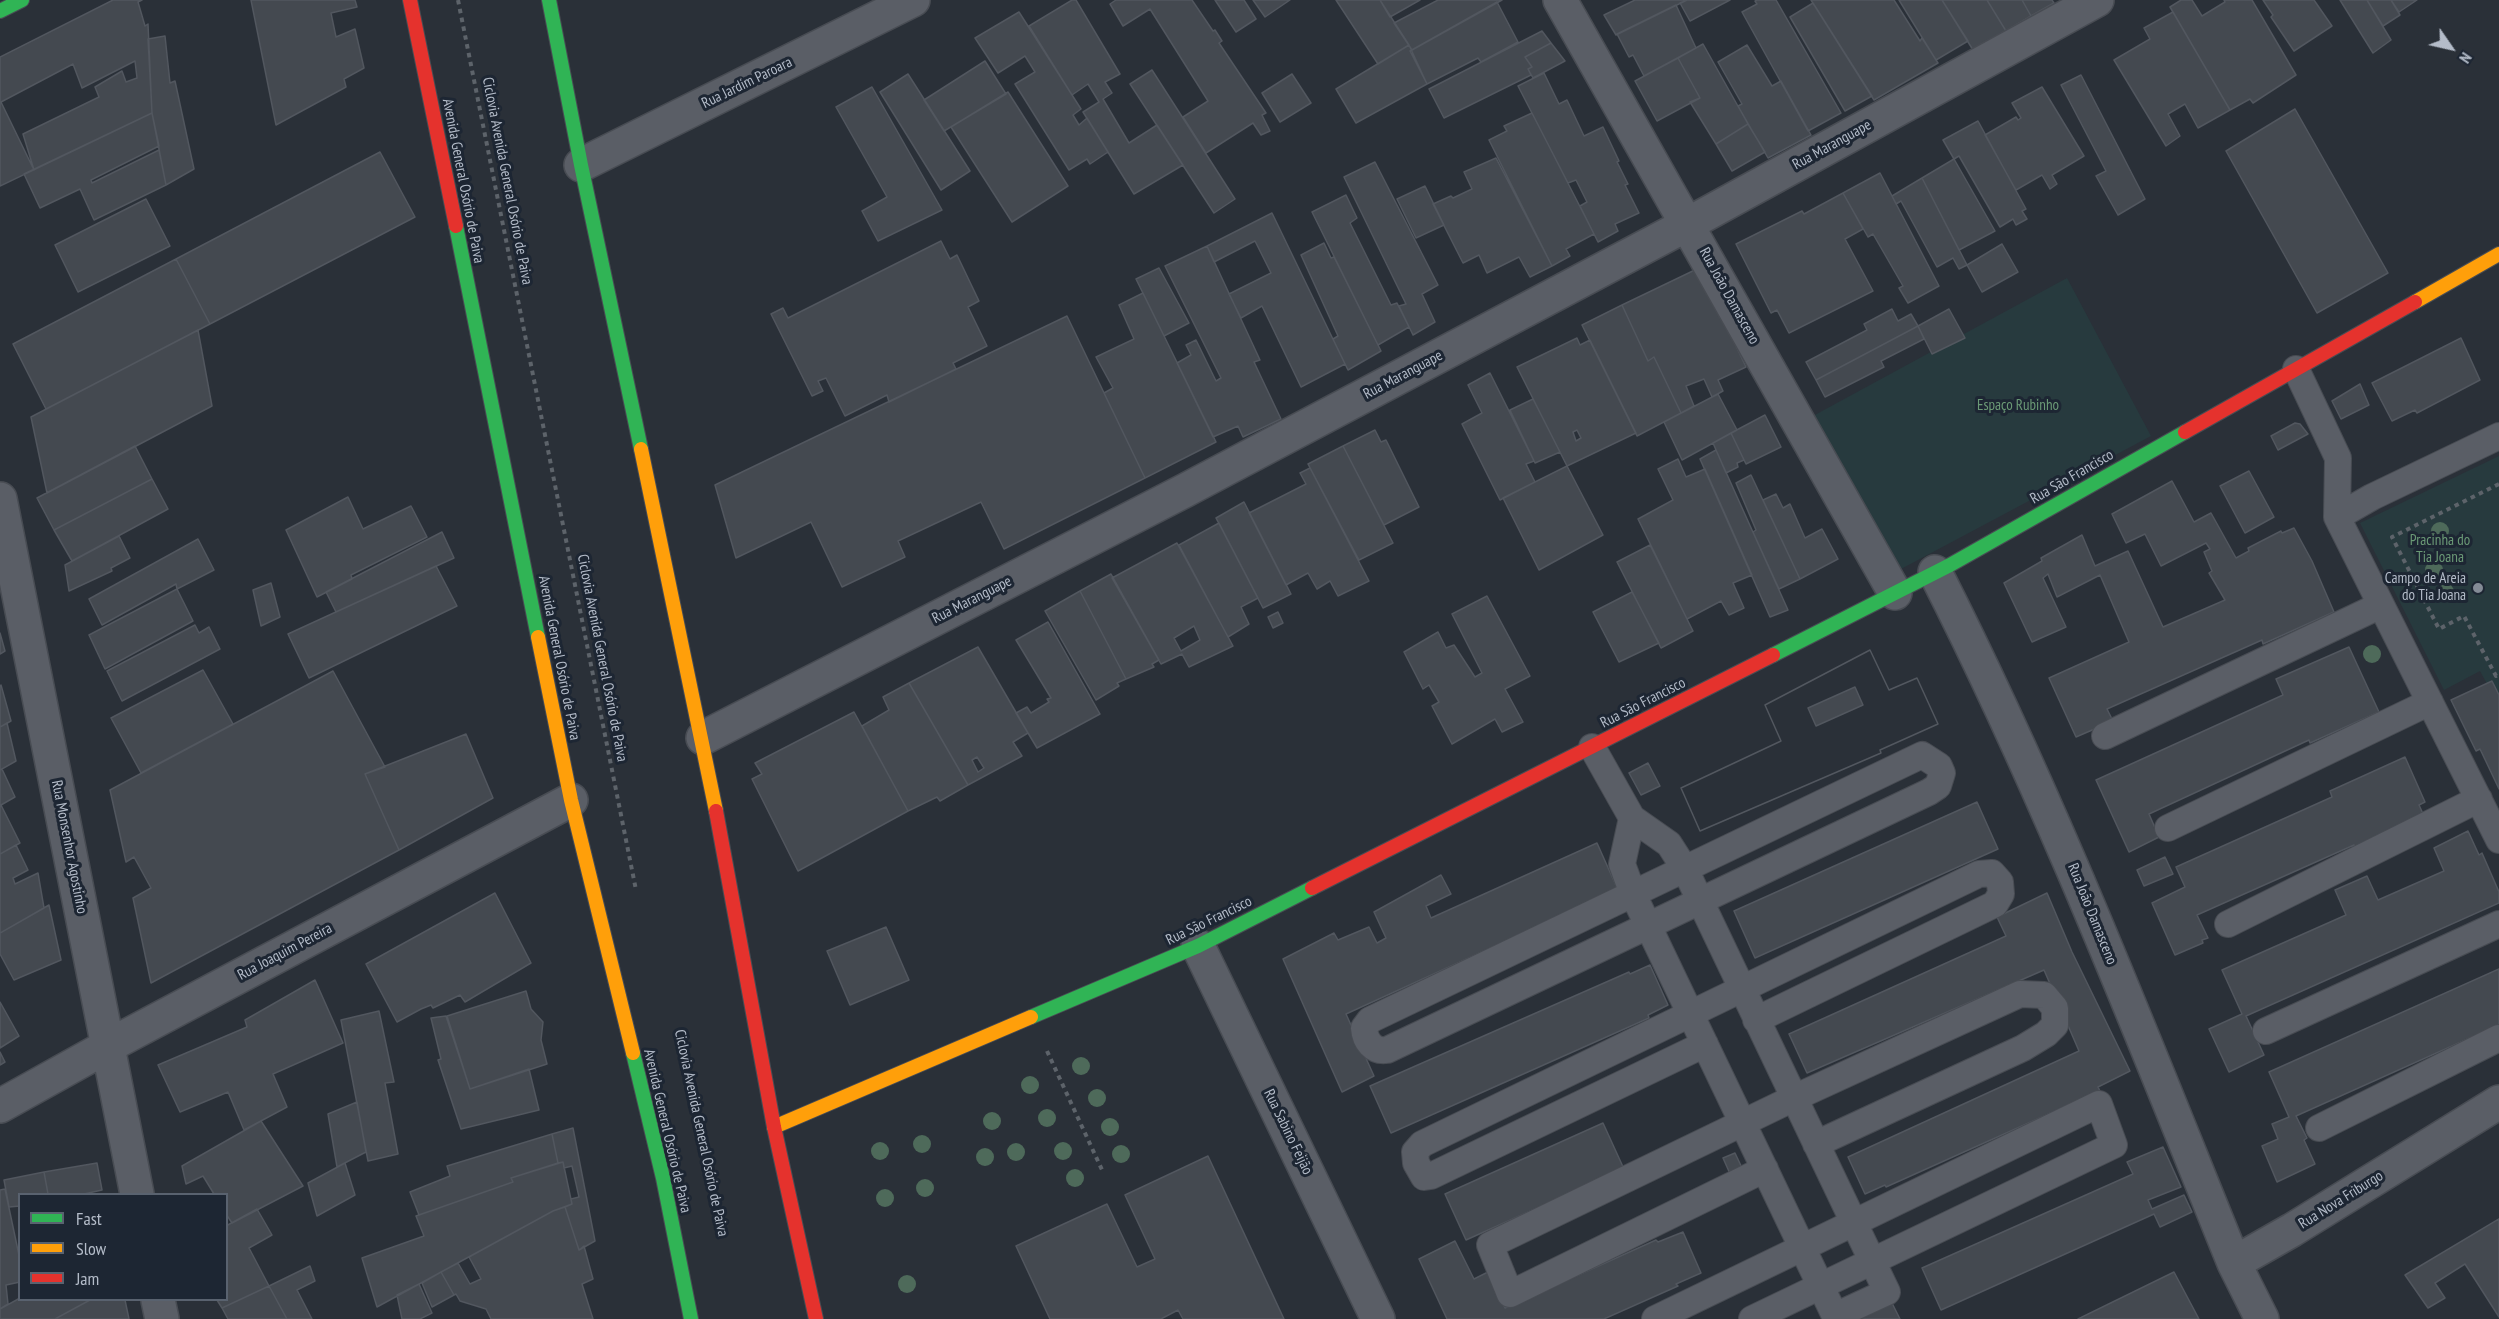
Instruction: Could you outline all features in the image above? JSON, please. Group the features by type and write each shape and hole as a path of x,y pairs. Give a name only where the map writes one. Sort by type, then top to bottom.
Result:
{"main road":[{"path":"0,11 22,0"},
{"name":"Avenida General Osório de Paiva","path":"410,0 571,800 663,1178 691,1319"},
{"path":"549,0 581,165 703,738 774,1126 816,1319"},
{"name":"Rua São Francisco","path":"774,1126 1198,946 1593,747 1935,572 2499,254"}],"street":[{"name":"Rua Jardim Paroara","path":"581,165 913,0"},
{"name":"Rua João Damasceno","path":"1560,0 1895,593"},
{"name":"Rua Maranguape","path":"703,738 1184,491 1688,224 2097,0"},
{"name":"Rua Monsenhor Agostinho","path":"0,500 137,1193"},
{"name":"Rua João Damasceno","path":"1935,572 1960,620 2075,873 2234,1263"},
{"name":"Rua Joaquim Pereira","path":"0,1106 108,1046 571,800"},
{"name":"Rua Sabino Feijão","path":"1198,946 1378,1319"},
{"name":"Rua Nova Friburgo","path":"2234,1263 2499,1102"},
{"path":"2234,1263 2262,1319"},
{"path":"158,1301 162,1319"}],"lane":[{"path":"2296,369 2338,458 2337,517 2499,840"},
{"path":"2337,517 2372,497 2499,436"},
{"path":"2105,736 2381,605"},
{"path":"2168,828 2430,702"},
{"path":"1593,747 1632,818 1669,844 1685,869 1887,1292 1836,1316 1634,894 1622,864 1632,818"},
{"path":"1922,755 1939,766 1941,779 1938,786 1929,792 1649,927 1387,1050 1372,1046 1365,1037 1364,1028 1370,1020 1685,869 1922,755"},
{"path":"2228,924 2478,799"},
{"path":"1705,1044 1445,1169 1424,1176 1419,1171 1415,1152 1422,1144 1980,874 1992,873 2000,882 2001,894 1995,904 1756,1020"},
{"path":"2266,1031 2499,924"},
{"path":"1765,1169 1510,1293 1490,1245 1743,1122 2020,994 2044,995 2055,1008 2055,1025 2046,1034 2023,1048 1816,1144"},
{"path":"2319,1128 2499,1038"},
{"path":"1655,1319 2099,1104 2114,1145 1752,1319"}],"path":[{"name":"Ciclovia Avenida General Osório de Paiva","path":"458,0 637,894"},
{"path":"2499,484 2392,537 2439,629 2464,616 2496,676 2499,674"},
{"path":"1032,1017 1102,1172"}],"green space":[{"name":"Espaço Rubinho","path":"2067,278 2151,436 1901,569 1813,416"},
{"name":"Pracinha do Tia Joana","path":"2499,456 2499,698 2496,700 2480,671 2444,690 2360,523"}],"building":[{"path":"113,0 142,0 138,2 145,26 148,24 152,113 34,170 0,186 0,57","holes":["135,61 137,78 126,82 122,71 95,87 99,97 23,134 34,170 1,102 73,64 82,88"]},
{"path":"251,0 355,0 357,7 331,13 336,37 355,29 364,68 344,79 346,87 276,125"},
{"path":"1072,0 1076,0 1120,74 1105,82 1112,93 1103,99 1129,143 1157,125 1183,165 1134,194 1083,112 1099,102 1088,84 1072,95 1029,26"},
{"path":"1116,0 1192,0 1213,31 1215,30 1222,41 1219,43 1266,113 1262,115 1270,131 1261,135 1253,123 1206,153 1183,117 1208,101 1150,9 1123,26 1110,4"},
{"path":"1215,0 1244,0 1256,19 1236,32"},
{"path":"1253,0 1290,0 1265,17"},
{"path":"1336,0 1380,0 1409,45 1378,64"},
{"path":"1380,0 1420,0 1390,17"},
{"path":"1438,0 1502,0 1412,50 1394,23"},
{"path":"1635,0 1687,0 1616,35 1604,15"},
{"path":"1687,0 1730,0 1690,21 1680,3"},
{"path":"1776,0 1841,113 1808,131 1742,12 1757,4 1755,1"},
{"path":"1811,0 1894,0 1920,41 1922,38 1938,63 1874,100"},
{"path":"1899,0 1942,0 1968,41 1936,60"},
{"path":"1942,0 1987,0 2006,31 1973,50"},
{"path":"1987,0 2022,0 2031,16 2006,31"},
{"path":"2022,0 2052,0 2054,3 2031,16"},
{"path":"2181,0 2192,0 2202,16 2225,2 2224,0 2252,0 2296,75 2253,103 2250,99 2230,110 2170,7"},
{"path":"2263,0 2314,0 2332,26 2294,51 2271,17 2273,15"},
{"path":"2340,0 2367,0 2391,40 2373,53"},
{"path":"2367,0 2391,0 2400,15 2383,26"},
{"path":"2391,0 2417,0 2399,12"},
{"path":"1497,2 1518,42 1481,62 1478,58 1427,84 1410,51"},
{"path":"1813,3 1872,96 1845,111 1790,17"},
{"path":"1676,5 1696,48 1644,76 1633,55 1629,57 1617,34"},
{"path":"1019,12 1081,109 1073,115 1079,125 1087,118 1108,152 1090,164 1087,159 1069,170 1015,84 1035,72 1025,56 998,73 975,38"},
{"path":"2173,12 2230,110 2198,128 2185,104 2168,114 2180,136 2166,146 2114,60 2150,39 2144,28"},
{"path":"1542,31 1551,43 1525,57 1532,67 1528,69 1531,75 1444,118 1429,89"},
{"path":"165,36 170,83 175,81 194,169 166,185 152,113 148,39"},
{"path":"1551,43 1565,61 1533,78 1528,69 1532,67 1525,57"},
{"path":"1703,44 1748,124 1716,144 1690,102 1700,98 1678,58"},
{"path":"1409,45 1427,84 1356,123 1336,89"},
{"path":"1747,45 1772,86 1781,81 1811,135 1768,158 1738,106 1742,104 1718,62"},
{"path":"1678,58 1700,98 1657,121 1635,81"},
{"path":"985,61 1006,94 944,131 924,100"},
{"path":"1152,70 1235,199 1214,213 1130,84"},
{"path":"1544,73 1559,104 1567,100 1584,136 1603,127 1628,184 1625,185 1639,213 1615,224 1618,231 1598,242 1580,206 1587,202 1576,180 1568,183 1518,86"},
{"path":"908,74 970,171 941,190 880,92"},
{"path":"1292,74 1311,103 1280,122 1262,93"},
{"path":"2081,75 2145,199 2118,215 2096,176 2106,171 2061,85"},
{"path":"872,87 942,210 878,241 862,211 887,197 836,107"},
{"path":"2042,87 2084,156 2052,175 2057,184 2050,189 2042,175 2016,190 1985,135 2016,117 2018,120 2021,118 2012,103"},
{"path":"1008,92 1068,186 1012,222 951,127"},
{"path":"2295,109 2388,273 2317,313 2226,151"},
{"path":"152,113 159,146 91,180 92,183 159,150 166,185 94,220 80,189 40,208 24,174"},
{"path":"1532,113 1594,234 1566,249 1570,256 1552,266 1489,140 1507,131 1504,126"},
{"path":"1978,121 2026,209 2022,211 2027,219 2016,225 2013,219 2000,227 1959,156 1954,159 1943,140"},
{"path":"1748,124 1765,152 1732,171 1716,144"},
{"path":"380,152 415,217 210,324 176,259"},
{"path":"1496,158 1552,266 1530,277 1519,257 1487,273 1479,255 1463,263 1433,204 1472,189 1464,172"},
{"path":"1954,159 1995,231 1959,250 1922,178"},
{"path":"1375,162 1438,285 1422,294 1435,322 1413,335 1399,306 1406,304 1344,177"},
{"path":"1880,173 1939,286 1908,303 1899,288 1903,286 1873,234 1868,237 1843,193"},
{"path":"1922,178 1967,265 1959,269 1953,258 1937,267 1901,201 1896,204 1892,196"},
{"path":"1425,186 1444,225 1416,238 1397,199"},
{"path":"1843,193 1863,229 1845,239 1873,291 1789,333 1777,310 1771,313 1736,244 1802,211 1804,214"},
{"path":"1346,195 1357,218 1350,223 1391,305 1397,303 1409,327 1378,345 1312,212"},
{"path":"146,199 170,246 78,292 55,245"},
{"path":"1272,213 1345,364 1301,387 1262,306 1241,318 1229,294 1271,273 1255,241 1214,262 1207,246"},
{"path":"941,241 950,259 957,255 979,301 968,307 987,346 953,363 956,369 889,402 887,395 845,416 826,378 818,381 823,391 812,396 771,314 783,308 788,318"},
{"path":"1324,243 1331,258 1334,257 1381,351 1348,370 1333,339 1338,336 1301,255"},
{"path":"2002,244 2018,272 1982,292 1967,265"},
{"path":"1207,246 1260,360 1254,362 1281,419 1243,437 1238,426 1213,437 1177,363 1191,355 1186,345 1196,340 1216,381 1221,378 1165,266"},
{"path":"176,259 210,324 46,409 13,344"},
{"path":"1159,268 1189,323 1164,336 1136,279"},
{"path":"1699,268 1746,367 1718,380 1723,391 1712,397 1704,379 1686,386 1694,406 1681,413 1654,357 1648,361 1622,305"},
{"path":"1143,293 1216,442 1145,478 1104,393 1113,388 1096,357 1134,339 1119,305"},
{"path":"1622,305 1648,361 1654,357 1681,413 1637,436 1582,325"},
{"path":"1892,309 1898,321 1911,314 1918,326 1816,380 1806,362 1867,330 1864,324"},
{"path":"1949,309 1965,338 1932,354 1918,326"},
{"path":"1067,316 1145,478 1004,549 981,502 898,541 905,557 842,587 811,522 736,558 715,485"},
{"path":"1918,326 1924,339 1881,361 1884,367 1825,397 1816,380"},
{"path":"198,330 212,406 47,493 31,417"},
{"path":"1577,338 1580,345 1590,340 1636,433 1567,466 1517,367","holes":["1577,430 1581,438 1576,441 1573,432"]},
{"path":"2461,338 2480,380 2417,413 2415,410 2392,421 2372,383"},
{"path":"1490,373 1534,461 1526,464 1535,482 1500,500 1462,424 1482,413 1468,385"},
{"path":"2360,384 2369,405 2341,419 2332,401"},
{"path":"1718,394 1737,430 1682,460 1664,422"},
{"path":"1533,399 1560,452 1535,463 1510,410"},
{"path":"1765,415 1781,447 1746,464 1731,433"},
{"path":"2295,423 2300,424 2308,434 2278,450 2271,436"},
{"path":"1375,430 1381,442 1386,440 1419,507 1384,525 1343,446"},
{"path":"1731,433 1744,460 1737,463 1738,467 1726,473 1713,443"},
{"path":"135,446 152,479 54,530 37,498"},
{"path":"1343,446 1393,543 1359,560 1308,464"},
{"path":"1716,450 1788,610 1770,617 1700,459"},
{"path":"1678,459 1686,477 1705,469 1752,575 1733,583 1744,608 1729,615 1721,601 1687,619 1638,519 1673,500 1658,469"},
{"path":"1567,466 1603,535 1539,570 1503,498"},
{"path":"1310,468 1369,581 1338,596 1330,581 1317,589 1308,573 1286,585 1249,513 1306,484 1300,473"},
{"path":"2249,471 2274,517 2245,533 2220,486"},
{"path":"1751,475 1800,579 1779,589 1753,532 1756,530 1736,483"},
{"path":"152,479 168,509 72,561 54,530"},
{"path":"2172,481 2194,522 2211,513 2236,558 2249,551 2248,548 2281,531 2282,533 2294,528 2312,561 2334,612 2263,644 2262,640 2107,709 2113,721 2076,737 2049,678 2129,642 2100,575 2057,597 2048,574 2043,578 2066,627 2032,642 2004,583 2042,561 2041,558 2082,535 2095,566 2128,551 2163,627 2225,600 2209,573 2212,571 2204,552 2210,549 2206,543 2161,566 2145,534 2126,543 2112,514"},
{"path":"1776,494 1783,508 1790,504 1805,538 1822,529 1838,559 1800,579 1763,500"},
{"path":"348,497 363,529 411,506 427,537 351,575 352,579 317,597 286,530"},
{"path":"1244,502 1291,594 1263,608 1216,518"},
{"path":"1219,523 1258,598 1241,607 1249,624 1228,637 1179,545"},
{"path":"442,532 454,558 336,612 326,592"},
{"path":"119,536 130,558 111,568 112,571 69,591 65,565"},
{"path":"198,539 214,570 177,589 176,584 102,625 89,599"},
{"path":"1177,543 1233,646 1189,667 1182,654 1161,664 1112,578","holes":["1194,626 1200,640 1181,651 1174,638"]},
{"path":"1650,545 1693,631 1661,648 1617,562"},
{"path":"436,566 457,606 309,678 288,634"},
{"path":"1111,574 1159,660 1152,664 1154,667 1126,679 1080,591"},
{"path":"271,583 280,617 261,626 253,590"},
{"path":"177,589 193,621 105,669 89,635"},
{"path":"1080,591 1126,679 1117,683 1119,686 1096,700 1045,611"},
{"path":"1632,592 1659,643 1619,662 1593,612"},
{"path":"1487,596 1530,676 1505,689 1523,722 1502,732 1495,719 1452,744 1432,706 1439,702 1429,685 1423,689 1404,652 1438,632 1446,648 1454,645 1475,677 1482,673 1452,614"},
{"path":"1278,612 1283,623 1273,628 1268,617"},
{"path":"1048,622 1100,714 1037,748 1016,713 1027,707 1031,713 1049,702 1047,699 1051,698 1016,640"},
{"path":"195,625 199,633 209,627 220,649 122,701 107,671"},
{"path":"0,633 5,651 0,654"},
{"path":"978,647 1028,733 1013,742 1022,756 968,785 909,683","holes":["977,757 984,768 978,772 972,760"]},
{"path":"2349,647 2379,712 2310,743 2309,740 2149,814 2159,837 2129,852 2096,780 2283,695 2276,679"},
{"path":"1870,650 1889,690 1917,678 1938,724 1880,750 1881,753 1700,831 1681,788 1781,741 1765,705","holes":["1855,687 1863,705 1816,726 1808,708"]},
{"path":"1870,650 1889,690 1917,678 1938,724 1880,750 1881,753 1700,831 1681,788 1781,741 1765,705"},
{"path":"203,670 233,724 141,773 111,718"},
{"path":"333,671 385,767 365,774 399,850 151,983 133,898 151,888 134,857 126,862 110,790"},
{"path":"2492,681 2499,695 2499,789 2480,749 2476,751 2451,700"},
{"path":"909,683 968,785 940,801 937,797 908,811 862,726 889,710 883,697"},
{"path":"0,686 11,721 0,727"},
{"path":"854,712 908,811 798,871 752,779 762,774 755,763"},
{"path":"7,723 16,761 0,770 0,727"},
{"path":"466,734 493,798 399,850 365,774"},
{"path":"2405,757 2425,802 2419,805 2424,816 2357,850 2354,845 2197,915 2208,938 2202,940 2203,943 2175,955 2152,903 2185,887 2176,867 2332,797 2330,791"},
{"path":"1648,763 1660,786 1641,795 1629,773"},
{"path":"2,769 15,797 1,805 20,843 0,854 0,770"},
{"path":"1977,802 1998,849 1755,958 1734,911"},
{"path":"2468,831 2479,855 2482,853 2499,892 2499,903 2246,1016 2264,1055 2229,1072 2209,1029 2242,1014 2222,970 2346,915 2335,890 2367,876 2378,900 2444,871 2434,848"},
{"path":"1597,843 1618,890 1346,1014 1374,1076 1342,1092 1283,959 1334,933 1338,940 1369,927 1377,943 1386,938 1374,912 1441,875 1451,894 1426,906 1431,918"},
{"path":"16,845 28,870 13,878 15,884 38,873 44,908 0,933 0,854"},
{"path":"2165,857 2173,874 2144,886 2137,870"},
{"path":"495,893 531,963 465,1002 460,995 433,1008 431,1005 421,1009 397,1022 366,964"},
{"path":"2047,893 2072,952 2130,1071 2098,1087 2100,1091 1886,1187 1885,1185 1865,1194 1848,1157 2079,1051 2044,970 1807,1073 1789,1034 2006,936 1997,917"},
{"path":"49,905 61,960 14,980 0,954 0,933"},
{"path":"886,927 909,980 850,1005 827,951"},
{"path":"1650,965 1668,1005 1648,1015 1649,1018 1391,1133 1370,1086 1629,972 1630,974"},
{"path":"2499,969 2499,1025 2296,1116 2307,1138 2304,1140 2315,1164 2277,1182 2262,1146 2278,1139 2272,1124 2289,1117 2269,1072"},
{"path":"315,980 343,1043 273,1074 287,1107 244,1130 228,1092 180,1112 158,1065 247,1027 245,1020"},
{"path":"526,991 531,1009 543,1022 541,1040 547,1064 470,1089 447,1016"},
{"path":"0,1002 19,1036 0,1048"},
{"path":"379,1011 394,1082 385,1083 398,1154 368,1161 341,1020"},
{"path":"446,1016 470,1089 529,1069 539,1110 461,1129 438,1060 441,1059 431,1018"},
{"path":"0,1052 5,1062 0,1065"},
{"path":"357,1102 366,1152 337,1167 328,1114"},
{"path":"261,1121 303,1186 232,1223 228,1217 228,1193 213,1193 203,1176 186,1184 182,1166"},
{"path":"1603,1123 1624,1169 1466,1240 1445,1194"},
{"path":"573,1128 595,1241 579,1250 565,1207 572,1204 571,1199 579,1197 572,1166 564,1168 563,1162 558,1163 552,1134"},
{"path":"552,1134 558,1163 511,1178 513,1182 419,1215 410,1192 450,1176 447,1166"},
{"path":"2163,1147 2181,1187 2148,1200 2152,1209 2184,1195 2192,1212 2160,1227 2154,1214 1941,1310 1922,1268 2133,1174 2127,1162"},
{"path":"1735,1153 1743,1170 1731,1176 1723,1158"},
{"path":"1208,1156 1284,1319 1183,1319 1178,1310 1161,1319 1050,1319 1016,1246 1107,1204 1137,1267 1155,1259 1125,1195"},
{"path":"563,1162 572,1204 553,1211 377,1307 362,1258 424,1236 416,1216 513,1182 511,1178"},
{"path":"97,1163 102,1190 88,1193 48,1193 44,1172"},
{"path":"345,1163 355,1195 317,1216 308,1183"},
{"path":"44,1172 48,1193 18,1193 18,1206 9,1207 4,1180"},
{"path":"5,1189 18,1251 18,1282 6,1285 8,1304 0,1309 0,1190"},
{"path":"565,1207 579,1250 584,1246 593,1279 582,1284 593,1319 491,1319 486,1309 460,1301 456,1294 454,1295 441,1272 458,1263 470,1284 481,1279 469,1257 553,1211"},
{"path":"257,1209 272,1235 249,1248 269,1286 222,1308 218,1301 228,1301 228,1225"},
{"path":"2499,1219 2499,1317 2465,1264 2435,1283 2445,1298 2428,1308 2405,1275"},
{"path":"1683,1232 1701,1273 1676,1284 1678,1286 1604,1319 1447,1319 1419,1259 1455,1241 1474,1279 1488,1272 1505,1308 1656,1240 1658,1242"},
{"path":"310,1266 315,1281 297,1290 312,1319 287,1319 269,1286"},
{"path":"441,1272 454,1295 432,1307 422,1283"},
{"path":"2174,1272 2199,1319 2078,1319"},
{"path":"419,1284 432,1313 420,1319 402,1319 397,1295"},
{"path":"269,1286 287,1319 228,1319 222,1308"},
{"path":"18,1299 18,1301 88,1301 55,1319 0,1319 0,1309"},
{"path":"1890,1299 1900,1319 1844,1319"},
{"path":"88,1301 125,1301 129,1319 55,1319"}],"traffic: fast":[{"path":"0,11 22,0"},
{"path":"549,0 641,449"},
{"path":"456,226 538,637"},
{"path":"1773,655 1950,565 2185,432"},
{"path":"1031,1017 1198,946 1312,888"},
{"path":"633,1053 663,1178 691,1319"}],"traffic: slow":[{"path":"2415,302 2499,254"},
{"path":"641,449 716,811"},
{"path":"538,637 571,800 633,1053"},
{"path":"774,1127 1031,1017"}],"traffic: jam":[{"path":"410,0 456,226"},
{"path":"2185,432 2415,302"},
{"path":"1312,888 1773,655"},
{"path":"716,811 774,1127 816,1319"}],"place":[{"name":"Campo de Areia do Tia Joana","path":"2478,588"}]}
